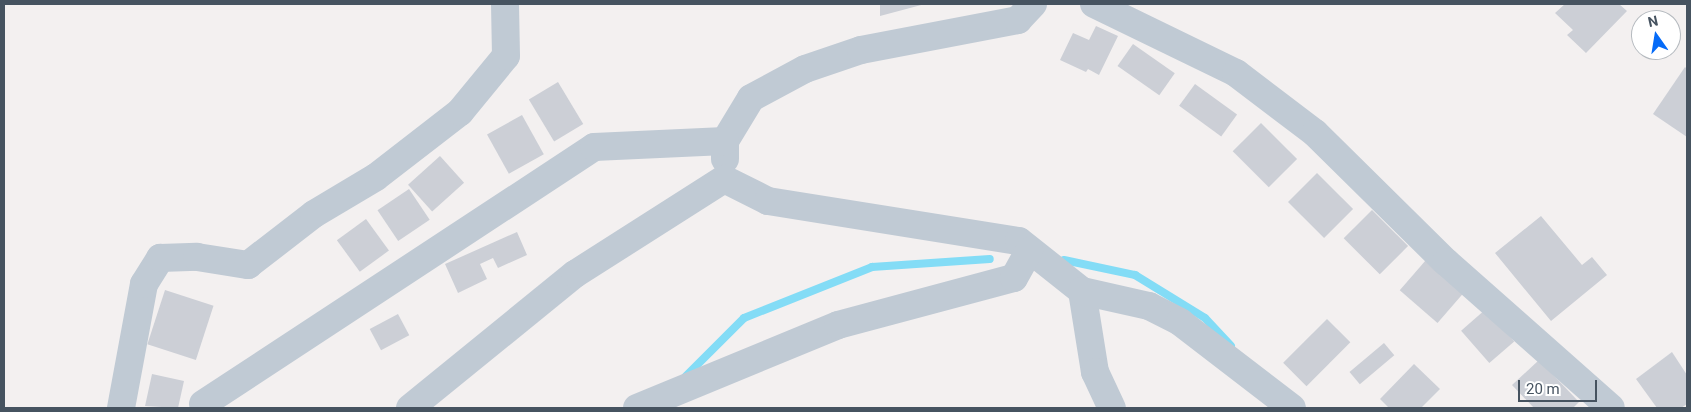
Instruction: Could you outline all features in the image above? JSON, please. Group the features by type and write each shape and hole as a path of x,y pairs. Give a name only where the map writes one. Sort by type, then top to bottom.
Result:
{"street":[{"path":"121,408 144,284 160,258 198,257 248,265 314,214 376,177 460,112 506,56 505,4"},
{"path":"724,179 725,141 751,98 805,69 861,50 1018,20 1034,4"},
{"path":"1094,4 1236,73 1315,133 1446,262 1611,408"},
{"path":"202,404 594,147 725,141"},
{"path":"724,179 768,200 1019,241 1029,251 1082,291 1149,306 1180,322 1292,408"},
{"path":"410,408 575,274 724,179"},
{"path":"636,408 838,325 1014,278 1029,251"},
{"path":"1082,291 1095,372 1112,408"}],"building":[{"path":"880,4 925,4 880,16"},
{"path":"1565,4 1619,4 1627,11 1586,53 1567,35 1573,30 1555,13"},
{"path":"1096,26 1118,36 1099,75 1088,69 1086,72 1060,60 1073,33 1089,40"},
{"path":"1133,44 1175,73 1159,95 1118,66"},
{"path":"1685,67 1687,69 1687,137 1653,114"},
{"path":"558,82 583,124 554,142 529,100"},
{"path":"1195,84 1237,115 1221,136 1179,106"},
{"path":"522,115 544,154 509,174 487,134"},
{"path":"1261,123 1297,159 1269,187 1233,151"},
{"path":"440,156 464,183 432,212 408,185"},
{"path":"1317,173 1353,209 1324,238 1288,202"},
{"path":"409,189 430,220 398,241 377,210"},
{"path":"1372,210 1408,246 1380,274 1344,238"},
{"path":"1541,216 1582,265 1592,257 1607,275 1551,321 1495,253"},
{"path":"366,219 389,251 360,272 337,240"},
{"path":"517,232 527,255 498,268 493,258 480,264 487,279 458,293 445,264"},
{"path":"1426,260 1464,293 1437,323 1400,290"},
{"path":"165,290 214,306 196,360 147,344"},
{"path":"1486,309 1514,341 1489,363 1461,331"},
{"path":"398,314 409,335 381,350 370,329"},
{"path":"1327,319 1350,342 1306,386 1283,363"},
{"path":"1384,343 1394,355 1360,384 1350,372"},
{"path":"1672,352 1687,375 1687,404 1681,408 1657,408 1636,379"},
{"path":"1539,360 1579,402 1573,408 1534,408 1512,385"},
{"path":"1414,364 1440,389 1421,408 1389,408 1380,399"},
{"path":"152,374 184,381 178,408 145,406"}],"waterway":[{"path":"685,377 744,318 872,267 990,259"},
{"path":"1064,260 1135,275 1205,318 1231,346"}]}
